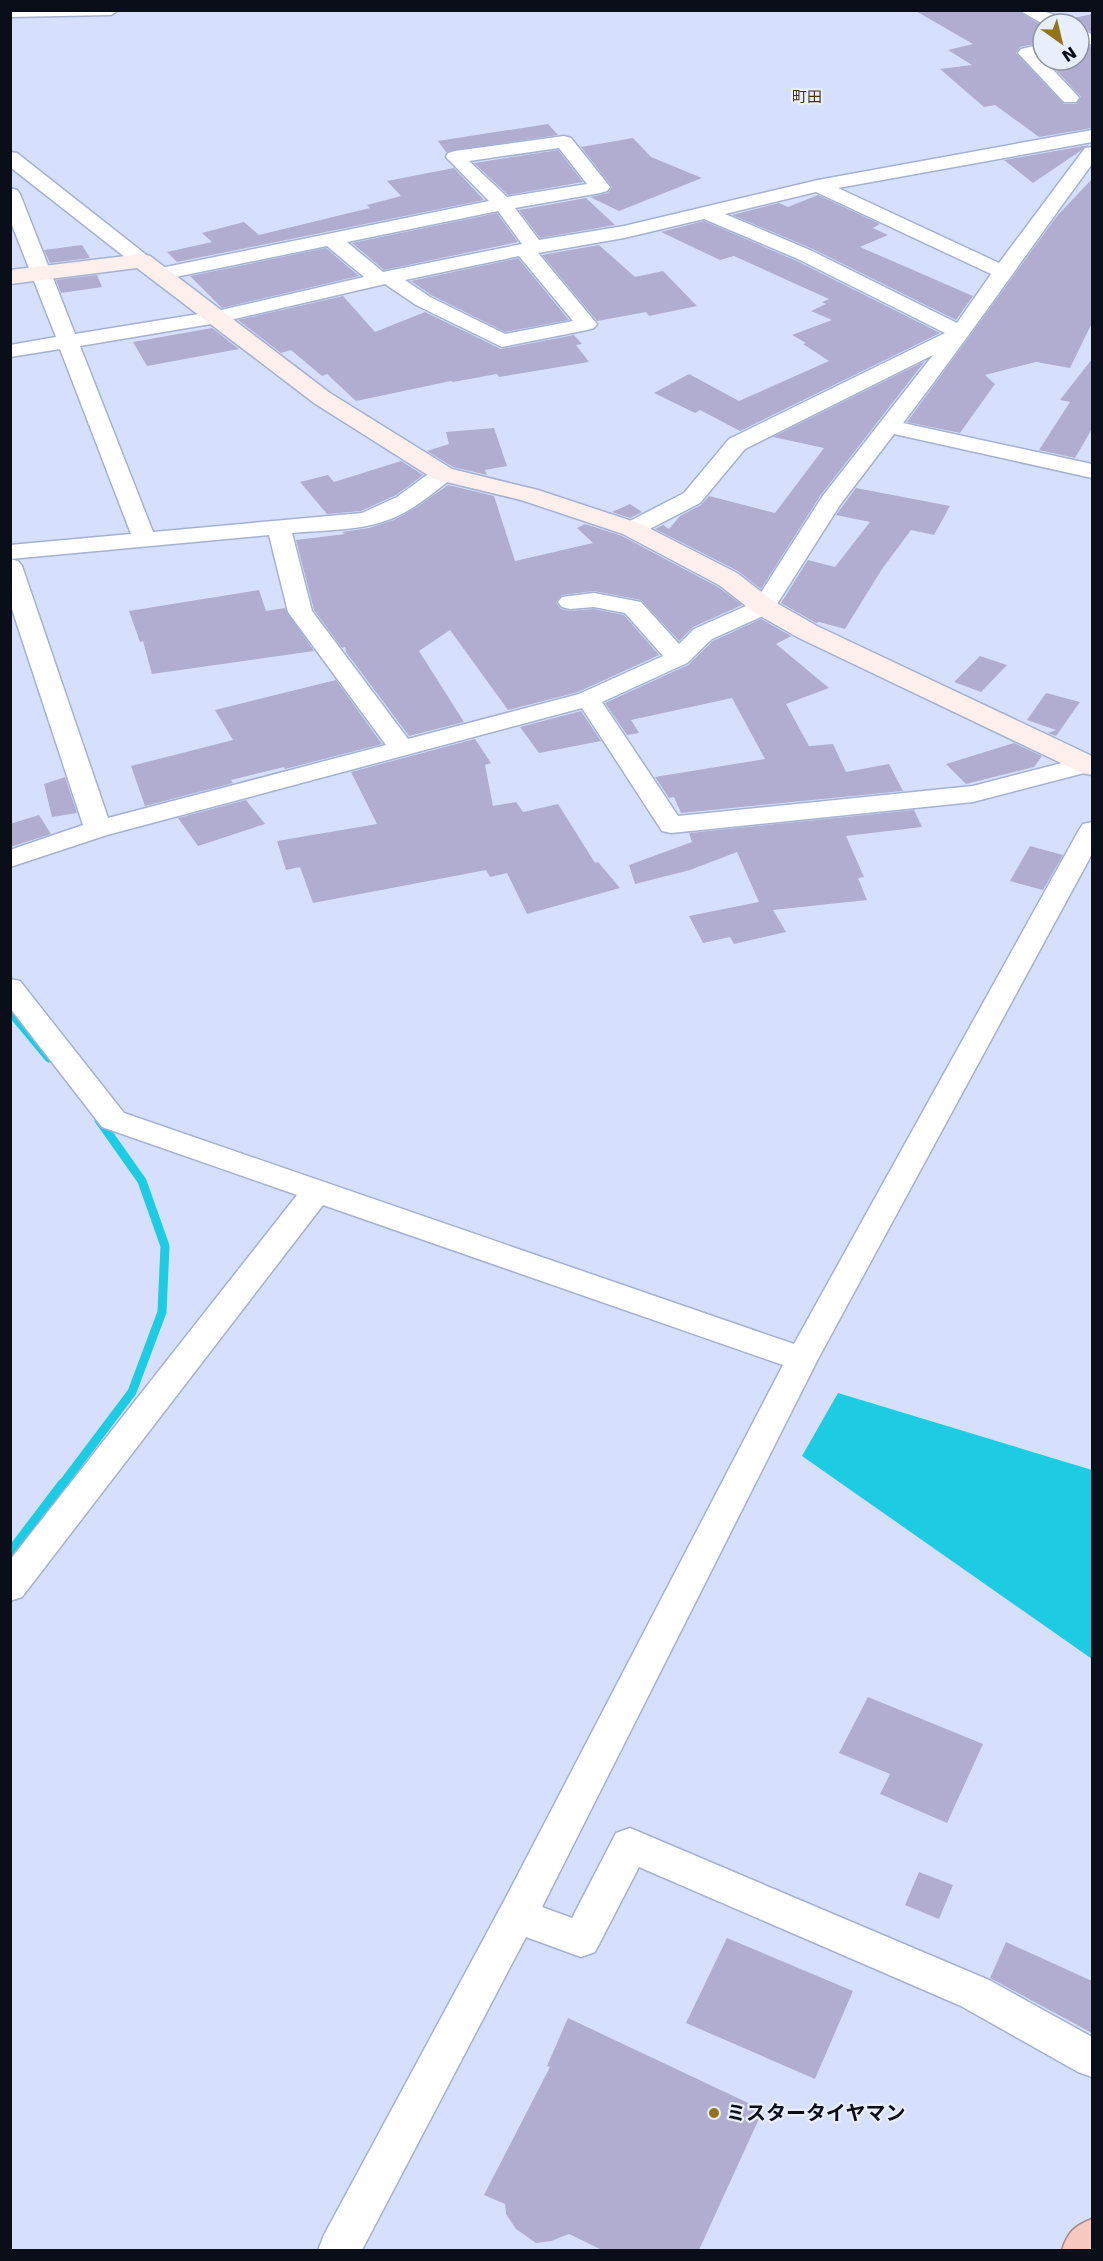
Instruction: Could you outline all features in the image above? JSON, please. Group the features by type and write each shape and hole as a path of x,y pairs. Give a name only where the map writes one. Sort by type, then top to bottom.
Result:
{"highway":[{"path":"1085,2250 1092,2242"}],"street":[{"path":"10,12 111,10"},
{"path":"1043,72 1078,115 1092,95"},
{"path":"10,351 217,317 384,278 529,248 624,232 818,186 1092,136"},
{"path":"161,274 503,204 600,187 564,142 455,158 503,204 529,248 587,324 502,341 423,302 384,278 331,240"},
{"path":"10,859 98,830 401,747 588,699 678,658 703,634 764,607 830,502 961,333 1002,272 1092,152"},
{"path":"10,157 322,398 443,474 530,495 632,530 728,579 764,607 808,632 1089,766"},
{"path":"818,186 1002,272"},
{"path":"10,194 146,540"},
{"path":"706,213 805,255 961,333"},
{"path":"10,277 142,261"},
{"path":"632,530 692,498 737,444 961,333"},
{"path":"888,426 1092,471"},
{"path":"10,552 279,528 381,516 396,509 443,474"},
{"path":"279,528 300,612 401,747"},
{"path":"10,566 98,830"},
{"path":"570,602 594,600 633,607 678,658"},
{"path":"588,699 671,825 973,794 1089,766"},
{"path":"339,2250 517,1916 802,1359 1092,830"},
{"path":"10,988 113,1120 802,1359"},
{"path":"10,1587 317,1191"},
{"path":"517,1916 581,1940 630,1845 975,1993 1092,2058"}],"water":[{"path":"838,1393 1092,1470 1092,1659 802,1456"}],"building":[{"path":"914,10 1017,10 1031,19 1031,45 1020,47 1016,53 1031,69 1031,72 1034,72 1064,104 1076,104 1081,97 1058,72 1091,72 1092,47 1092,128 1039,137 995,105 984,107 940,69 972,65 948,50 973,44"},
{"path":"548,124 558,135 446,152 438,141"},
{"path":"633,138 651,157 702,178 619,211 590,197 608,193 612,187 581,147"},
{"path":"1089,145 1033,183 1004,160"},
{"path":"558,150 583,182 508,195 474,163"},
{"path":"454,168 484,200 177,262 167,252 212,242 202,233 244,222 259,235 370,208 367,205 401,196 387,181"},
{"path":"1092,179 1092,323 1070,368 1036,362 985,375 995,384 960,433 907,422 1057,216"},
{"path":"818,195 880,224 873,228 888,235 860,247 973,296 956,320 813,249 732,215 779,203 788,207"},
{"path":"586,198 615,225 540,238 519,210"},
{"path":"497,213 518,242 384,270 352,243"},
{"path":"704,221 797,261 940,333 740,431 700,410 695,413 654,393 689,374 739,401 829,361 792,335 832,320 811,311 826,304 822,302 829,299 734,256 720,260 661,232"},
{"path":"82,245 90,258 50,263 44,250"},
{"path":"599,245 635,277 663,271 697,306 649,316 646,312 597,321 542,255"},
{"path":"326,248 359,276 222,308 190,276"},
{"path":"518,258 569,320 505,332 431,295 411,281"},
{"path":"97,275 102,287 61,293 56,280"},
{"path":"343,296 375,332 425,312 501,349 574,335 582,344 576,345 589,362 499,377 497,374 451,381 356,401 327,374 322,376 291,350 281,353 238,320"},
{"path":"212,328 239,349 147,366 133,342"},
{"path":"1092,359 1092,429 1075,458 1039,450 1070,402 1060,400"},
{"path":"925,361 820,496 761,589 738,571 655,529 663,525 669,529 680,516 701,505 709,496 775,513 824,448 773,437"},
{"path":"494,428 507,466 485,470 487,475 453,467 427,451 449,444 446,432"},
{"path":"401,461 423,475 396,495 361,511 327,514 300,482 328,475 334,482"},
{"path":"448,485 494,496 515,561 593,543 577,528 585,524 622,536 718,587 742,605 693,627 679,641 641,600 594,591 562,595 556,602 561,609 570,611 594,609 624,615 659,655 578,692 508,710 450,630 419,651 464,722 409,736 346,652 345,647 342,648 314,610 296,540 345,534 342,532 369,528 394,520"},
{"path":"856,488 950,506 934,535 911,530 882,569 845,629 816,623 781,603 808,560 835,567 870,522 836,515"},
{"path":"630,504 642,512 630,518 612,512"},
{"path":"259,590 266,611 285,608 314,651 152,674 143,641 140,642 129,611"},
{"path":"761,619 791,636 776,644 829,688 786,704 809,746 833,744 846,772 889,764 903,791 681,813 674,797 669,798 655,777 765,759 732,698 631,720 639,733 627,735 605,703 688,665 713,641"},
{"path":"980,656 1007,665 981,692 954,682"},
{"path":"336,680 382,744 285,769 284,767 231,780 233,783 145,806 131,766 233,740 215,710"},
{"path":"1046,693 1080,702 1056,736 1048,733 1056,730 1027,720"},
{"path":"581,711 601,741 539,753 520,727"},
{"path":"475,739 491,763 485,765 493,806 516,802 523,812 558,804 595,863 598,862 620,888 527,914 507,873 490,877 486,870 313,903 300,867 286,870 277,841 377,824 351,772"},
{"path":"1014,743 1042,756 1034,767 966,784 946,764"},
{"path":"65,777 77,813 52,817 44,784"},
{"path":"246,800 265,824 198,846 178,818"},
{"path":"914,810 922,827 846,836 864,877 858,878 867,900 773,910 786,932 734,944 730,937 703,943 689,916 759,902 737,852 690,870 635,884 629,865 692,842 689,833"},
{"path":"39,815 51,834 10,847 10,824"},
{"path":"1030,846 1063,855 1043,890 1010,881"},
{"path":"868,1697 983,1744 947,1823 880,1794 890,1774 839,1753"},
{"path":"919,1872 953,1885 939,1919 905,1905"},
{"path":"727,1938 853,1991 815,2079 686,2023"},
{"path":"1006,1942 1092,1981 1092,2033 990,1978"},
{"path":"568,2018 763,2110 699,2250 602,2250 569,2234 551,2241 536,2243 516,2229 506,2214 505,2204 484,2195 550,2067 547,2066"}],"waterway":[{"path":"10,1011 49,1058"},
{"path":"62,1485 132,1392 162,1312 165,1246 142,1181 99,1120"},
{"path":"10,1554 63,1484"}],"place":[{"name":"ミスタータイヤマン","path":"714,2113"}],"district":[{"name":"町田","path":"807,97"}]}
